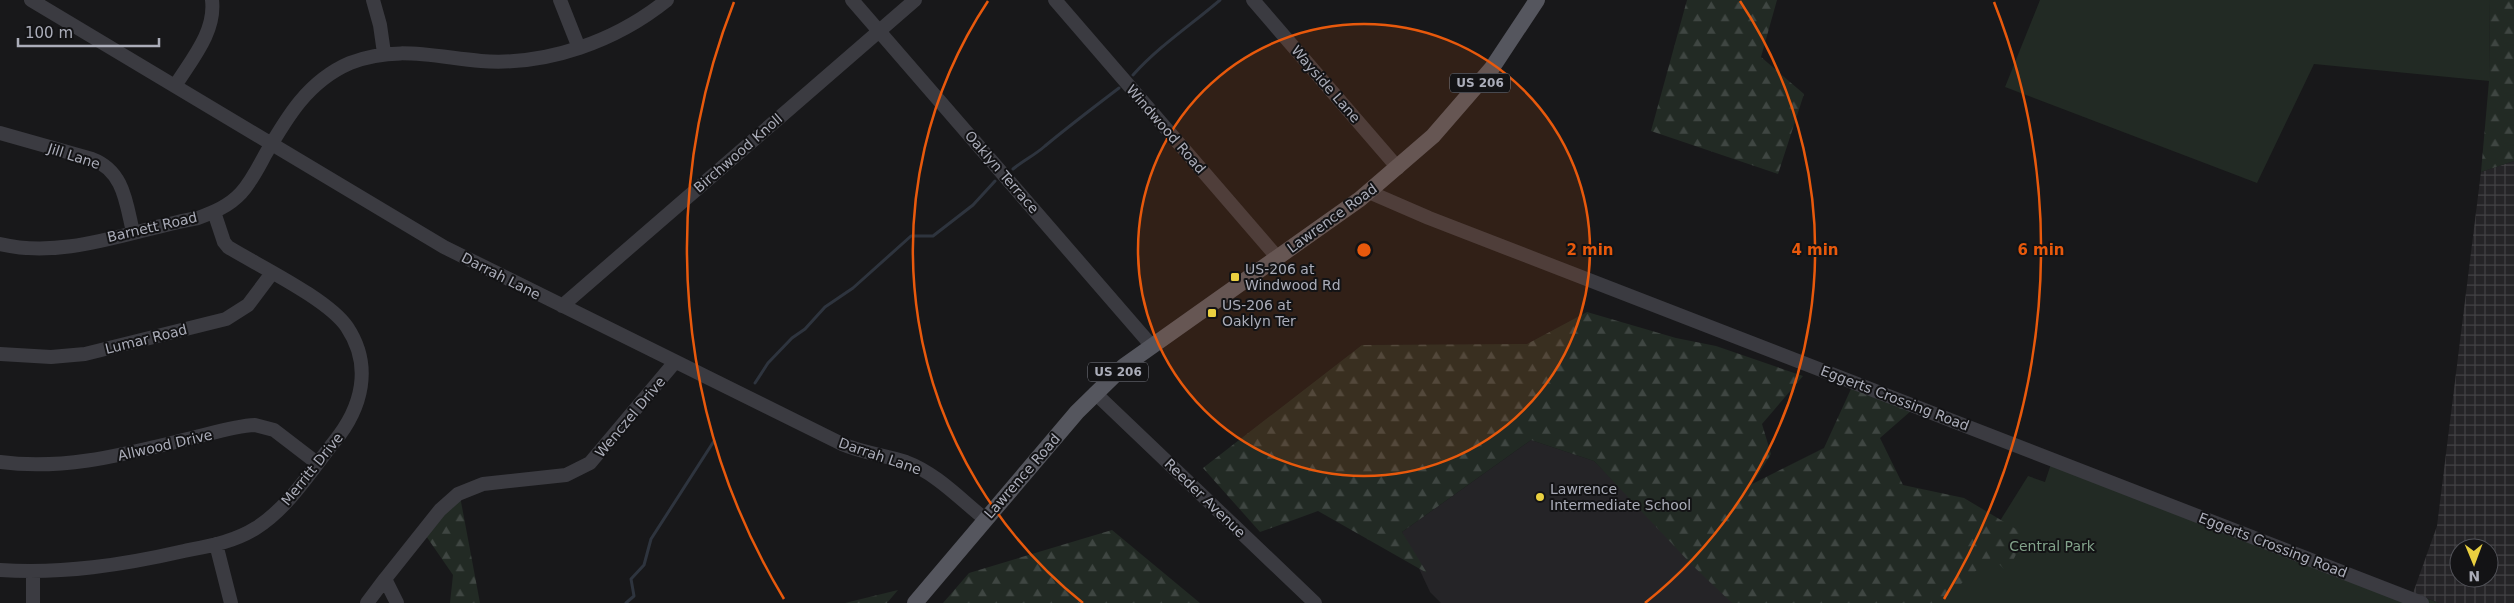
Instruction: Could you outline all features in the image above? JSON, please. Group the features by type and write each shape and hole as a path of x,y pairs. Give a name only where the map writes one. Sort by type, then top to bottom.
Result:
{"main road":[{"name":"Lawrence Road","path":"915,603 985,519 1095,393 1151,345 1369,192 1398,168 1464,103 1500,57 1537,0"}],"street":[{"name":"Darrah Lane","path":"31,0 437,243 842,444 869,454 906,462 924,471 985,519"},
{"path":"175,86 207,33 212,16 212,0"},
{"path":"373,0 380,25 384,53"},
{"path":"560,0 579,48"},
{"name":"Barnett Road","path":"0,244 33,249 50,249 198,218 214,212 241,193 292,109 320,81 350,63 384,53 422,52 459,59 507,61 547,56 579,48 622,30 667,0"},
{"name":"Oaklyn Terrace","path":"852,0 880,30 1151,345"},
{"name":"Birchwood Knoll","path":"562,306 915,0"},
{"name":"Windwood Road","path":"1055,0 1277,257"},
{"name":"Wayside Lane","path":"1253,0 1398,168"},
{"name":"Jill Lane","path":"0,133 92,159 105,166 123,187 133,232"},
{"name":"Eggerts Crossing Road","path":"1369,192 1437,221 2422,603"},
{"name":"Merritt Drive","path":"0,570 33,571 112,566 216,544 241,536 270,518 343,431 356,409 362,381 359,352 350,332 338,316 326,306 228,247 224,242 214,212"},
{"name":"Lumar Road","path":"0,354 51,357 85,354 226,319 248,305 272,274"},
{"name":"Wenczel Drive","path":"367,603 440,510 458,494 483,484 566,475 590,463 675,362"},
{"name":"Reeder Avenue","path":"1095,393 1315,603"},
{"name":"Allwood Drive","path":"0,462 29,464 79,462 109,458 256,425 274,430 317,463"},
{"path":"216,544 231,603"},
{"path":"33,571 33,603"},
{"path":"385,579 397,603"}],"shaded area":[{"path":"2514,161 2514,603 2439,603 2413,593 2437,526 2481,172"},
{"name":"Lawrence Intermediate School","path":"1531,440 1594,461 1734,603 1441,603 1430,592 1402,532"}],"green space":[{"path":"1687,0 1777,0 1761,57 1804,94 1778,174 1651,131"},
{"path":"2040,0 2490,0 2489,81 2314,64 2257,183 2005,87"},
{"path":"2490,0 2514,0 2514,161 2481,172 2489,81"},
{"path":"1587,312 1676,338 1716,346 1803,376 1762,424 1771,454 1752,484 1824,448 1856,378 1920,403 1880,438 1903,485 1964,498 2026,535 2007,572 1992,557 1939,603 1732,603 1692,565 1594,461 1531,440 1402,532 1427,573 1318,511 1260,532 1203,468 1362,345 1527,344"},
{"name":"Central Park","path":"2054,455 2439,603 1929,603 1983,548 2028,476 2045,482"},
{"path":"459,491 480,603 450,603 453,575 424,533"},
{"path":"1112,530 1200,603 943,603 969,573"},
{"path":"898,590 887,603 845,603"}],"waterway":[{"path":"1133,75 1164,45 1220,0"},
{"path":"1013,169 1119,88"},
{"path":"755,383 768,363 792,338 805,329 825,307 853,288 911,236 933,236 973,205 995,181"},
{"path":"626,603 634,596 631,579 644,565 651,539 714,441"}],"place":[{"name":"US-206 at Windwood Rd","path":"1235,277"},
{"name":"US-206 at Oaklyn Ter","path":"1212,313"},
{"name":"Lawrence Intermediate School","path":"1540,497"}]}
